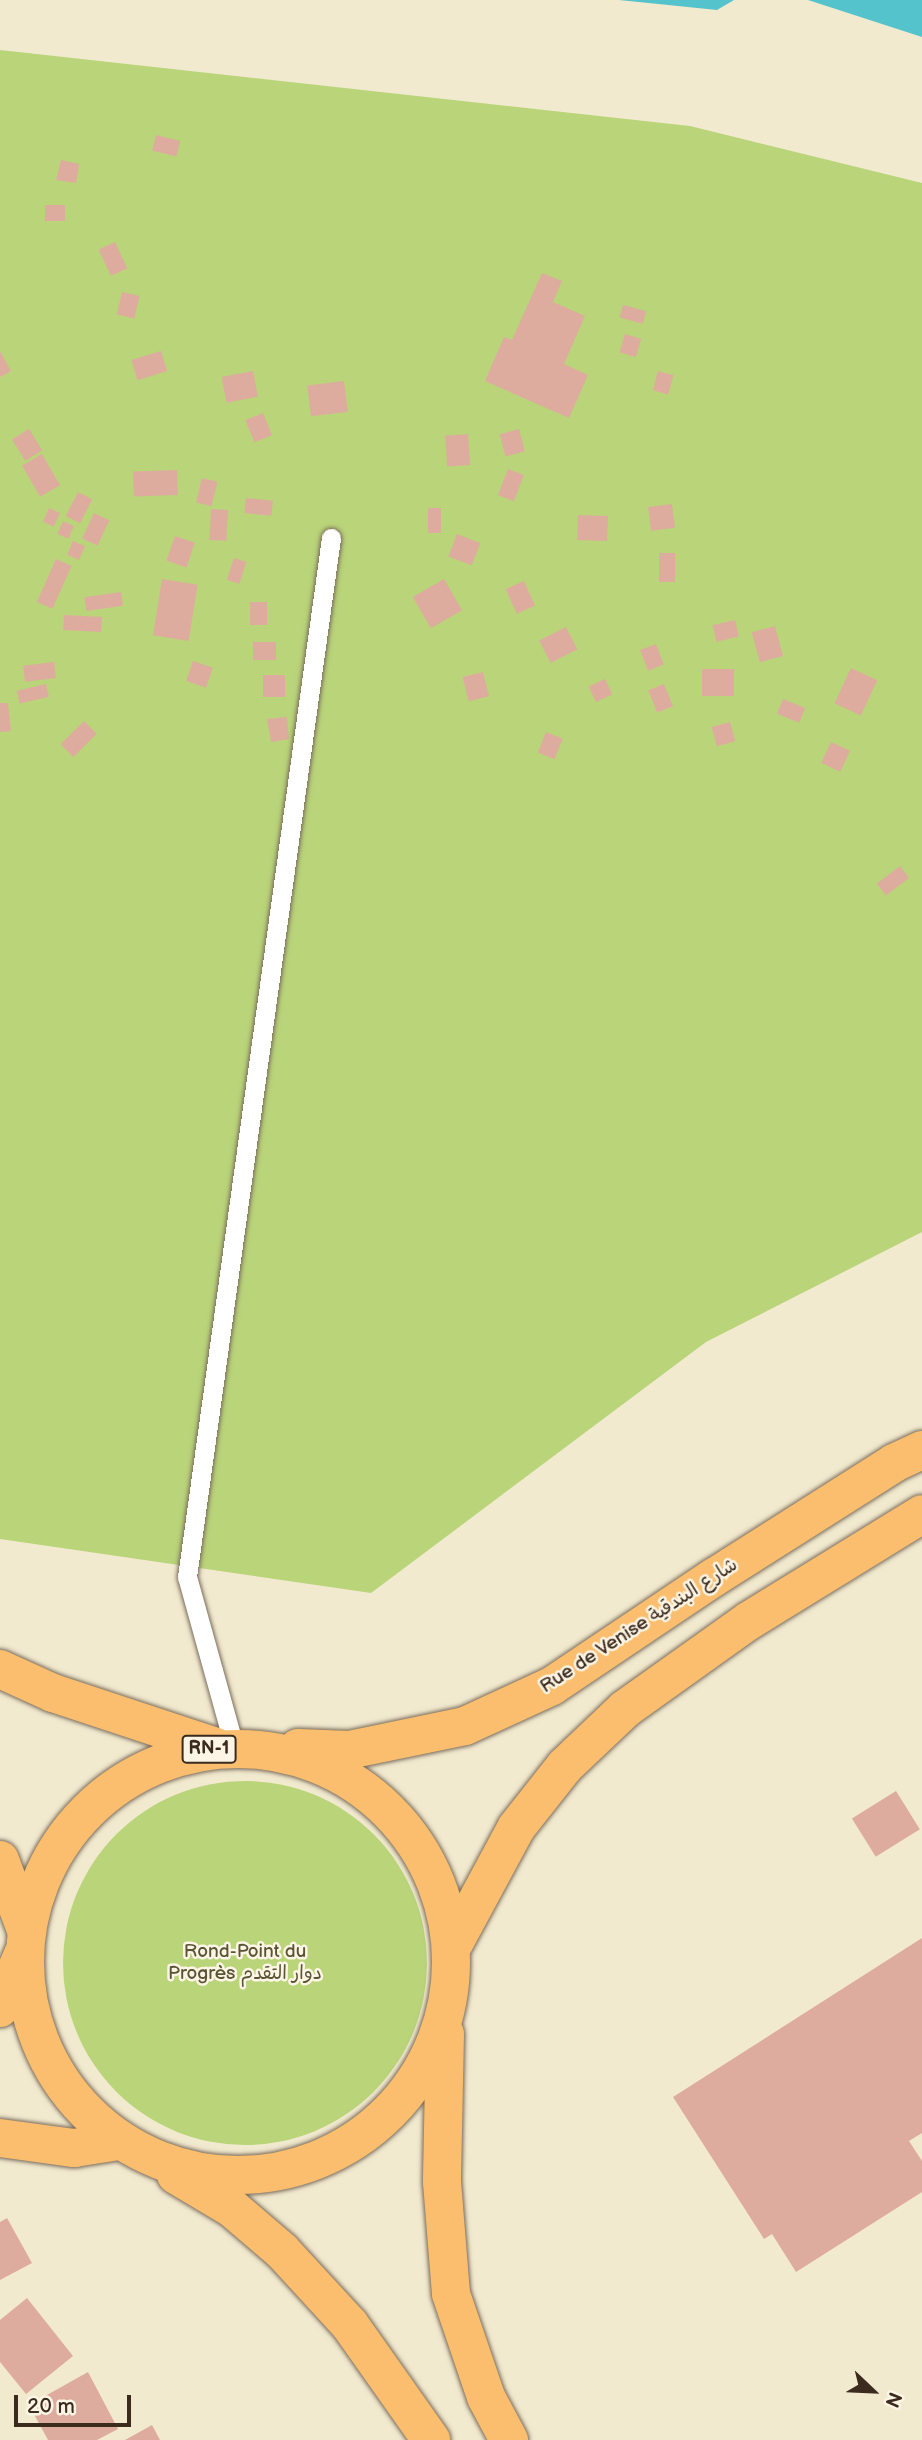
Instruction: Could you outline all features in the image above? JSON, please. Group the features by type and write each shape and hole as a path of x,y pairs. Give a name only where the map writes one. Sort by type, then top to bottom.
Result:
{"main road":[{"name":"Rue de Venise شارع البندقية","path":"234,1747 349,1750 466,1726 552,1686 713,1578 894,1463 922,1450"},
{"path":"452,1947 516,1828 565,1766 625,1710 750,1620 922,1514"},
{"name":"RN-1","path":"0,1669 53,1693 234,1747 312,1759 366,1788 410,1832 439,1886 452,1947 445,2015 442,2182 451,2294 486,2397 509,2440"},
{"name":"RN-1","path":"25,1941 42,1876 71,1828 112,1788 162,1761 234,1747"},
{"name":"RN-1","path":"0,1860 25,1941 33,2025 65,2090 131,2149 233,2208 282,2250 350,2325 431,2440"},
{"path":"0,2008 25,1941"},
{"name":"RN-1","path":"131,2149 205,2175 268,2175 328,2157 381,2122 389,2113 421,2073 445,2015"},
{"path":"0,2138 74,2148 131,2149"}],"lane":[{"path":"234,1747 187,1577 331,538"}],"green space":[{"path":"0,50 690,126 922,183 922,1232 706,1342 371,1593 0,1539"},
{"name":"Rond-Point du Progrès دوار التقدم","path":"245,1781 280,1785 315,1795 346,1812 374,1834 396,1862 413,1893 423,1928 427,1963 423,1998 413,2033 396,2064 374,2092 346,2114 315,2131 280,2141 245,2145 210,2141 175,2131 144,2114 116,2092 94,2064 77,2033 67,1998 63,1963 67,1928 77,1893 94,1862 116,1834 144,1812 175,1795 210,1785"}],"water":[{"path":"619,0 734,0 717,10"},
{"path":"808,0 922,0 922,37"}],"building":[{"path":"156,135 180,141 176,157 152,151"},
{"path":"61,160 79,164 76,183 56,180"},
{"path":"45,205 65,205 65,221 45,221"},
{"path":"115,242 127,268 111,276 99,250"},
{"path":"542,273 562,281 553,302 585,316 564,364 588,375 569,418 485,381 504,337 512,340"},
{"path":"122,292 140,296 134,318 117,314"},
{"path":"623,305 646,311 643,324 620,318"},
{"path":"625,334 641,339 636,357 619,352"},
{"path":"0,351 11,371 0,377"},
{"path":"161,351 167,371 137,380 131,360"},
{"path":"253,371 258,397 227,403 222,377"},
{"path":"658,371 673,375 668,394 653,390"},
{"path":"344,381 348,412 311,416 307,386"},
{"path":"263,413 272,435 254,442 245,420"},
{"path":"29,429 42,450 25,461 12,440"},
{"path":"519,429 525,451 506,456 500,434"},
{"path":"468,434 470,465 447,467 445,436"},
{"path":"42,454 60,485 40,497 22,466"},
{"path":"508,469 524,475 514,501 498,495"},
{"path":"177,470 178,495 134,497 133,472"},
{"path":"202,478 218,482 211,506 196,502"},
{"path":"78,492 92,499 80,523 66,516"},
{"path":"246,498 273,501 271,516 244,513"},
{"path":"672,504 675,528 651,531 648,507"},
{"path":"49,508 60,513 54,527 43,522"},
{"path":"428,508 441,508 441,533 428,533"},
{"path":"211,509 228,510 226,541 209,540"},
{"path":"94,513 109,520 98,546 82,538"},
{"path":"578,515 608,516 607,541 577,540"},
{"path":"63,521 74,526 68,539 57,534"},
{"path":"457,534 480,543 472,565 448,556"},
{"path":"175,536 195,543 186,567 167,561"},
{"path":"73,541 85,546 79,560 67,555"},
{"path":"659,553 675,553 675,582 659,582"},
{"path":"234,558 246,562 239,584 227,580"},
{"path":"56,559 72,566 52,609 37,602"},
{"path":"162,579 198,585 189,641 153,635"},
{"path":"444,579 462,610 431,628 413,597"},
{"path":"524,581 535,606 517,614 506,589"},
{"path":"121,592 123,606 86,611 84,597"},
{"path":"250,602 267,602 267,625 250,625"},
{"path":"64,615 102,617 101,632 63,630"},
{"path":"735,620 739,637 716,642 713,625"},
{"path":"775,626 783,656 760,662 752,632"},
{"path":"566,627 577,649 551,663 539,641"},
{"path":"253,642 276,642 276,660 253,660"},
{"path":"656,644 664,665 648,671 640,650"},
{"path":"193,661 213,668 206,688 186,681"},
{"path":"54,662 56,678 25,682 23,666"},
{"path":"851,668 877,680 861,716 835,703"},
{"path":"702,669 734,669 734,696 702,696"},
{"path":"483,672 489,696 469,701 463,677"},
{"path":"263,675 285,675 285,697 263,697"},
{"path":"605,679 612,694 596,702 589,687"},
{"path":"46,684 49,697 20,703 17,691"},
{"path":"664,684 673,706 657,713 648,690"},
{"path":"783,699 805,708 799,723 777,714"},
{"path":"0,703 8,703 11,731 0,732"},
{"path":"287,717 289,739 271,742 267,719"},
{"path":"84,721 97,734 73,757 61,744"},
{"path":"730,722 735,741 717,746 712,727"},
{"path":"546,732 563,739 554,759 538,752"},
{"path":"831,742 850,751 840,772 821,763"},
{"path":"900,866 909,878 886,895 877,883"},
{"path":"896,1791 920,1829 876,1857 852,1819"},
{"path":"922,1938 922,2133 909,2141 922,2161 922,2192 796,2272 772,2234 764,2239 673,2097"},
{"path":"7,2218 32,2263 0,2280 0,2222"},
{"path":"27,2298 73,2356 26,2394 0,2362 0,2320"},
{"path":"88,2372 118,2429 97,2440 48,2440 29,2405"},
{"path":"152,2425 160,2440 125,2440"}]}
